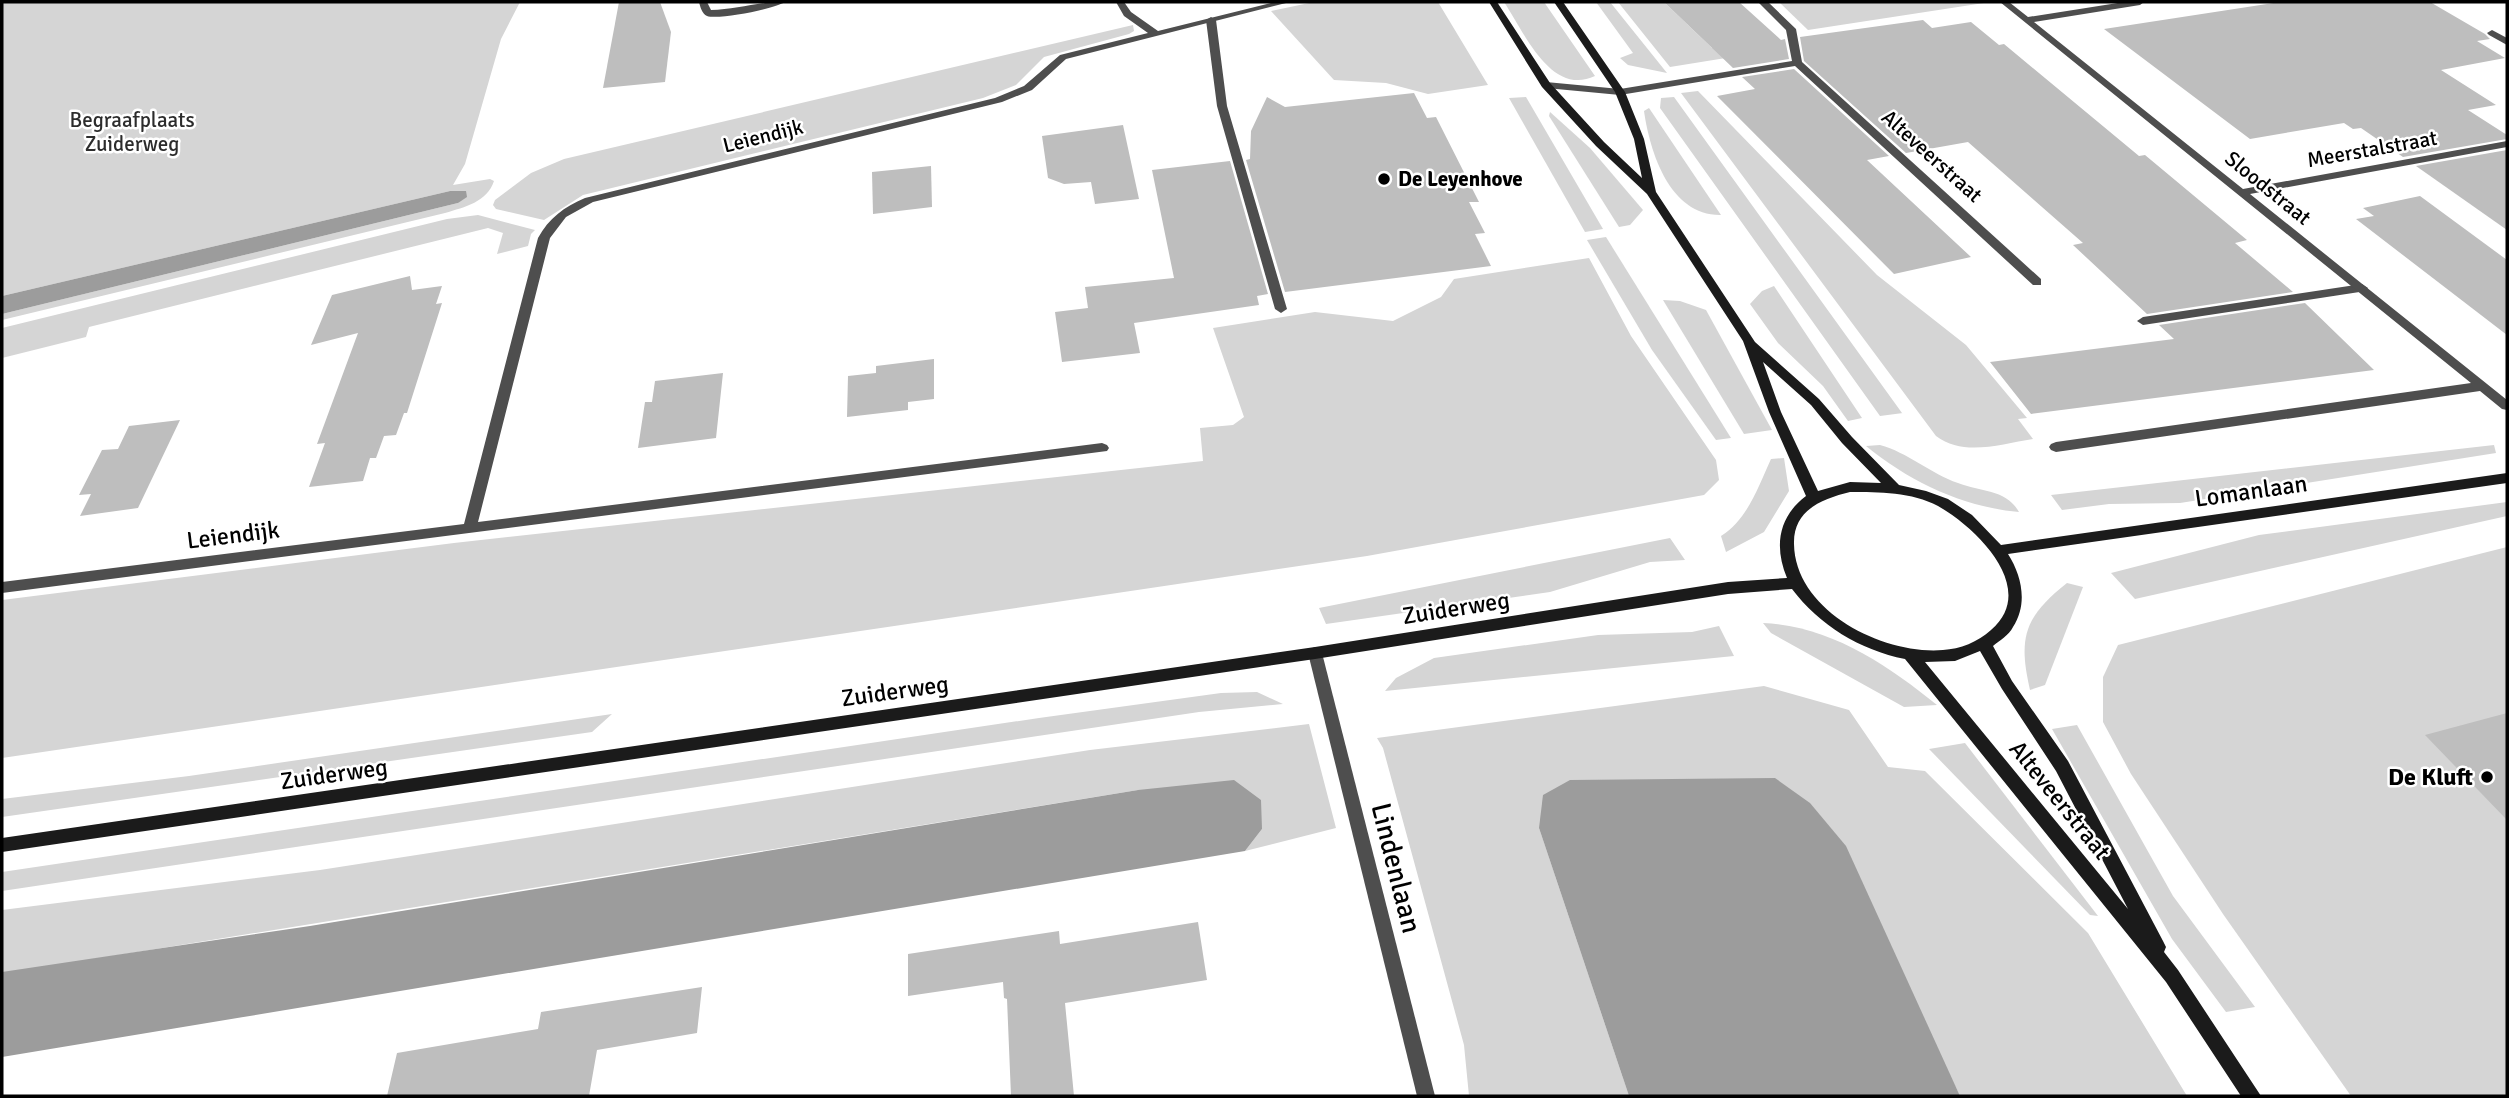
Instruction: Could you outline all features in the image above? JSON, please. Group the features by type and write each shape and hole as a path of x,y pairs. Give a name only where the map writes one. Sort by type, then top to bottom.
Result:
{"street":[{"path":"703,2 708,13 727,13 780,2"},
{"path":"1120,2 1127,14 1156,34"},
{"name":"Leiendijk","path":"470,528 544,238 555,219 563,213 589,200 998,100 1028,88 1063,57 1285,2"},
{"path":"1493,2 1546,85 1600,144 1651,191 1749,341 1775,412 1814,498"},
{"path":"1559,2 1620,92 1639,139 1651,191"},
{"path":"1546,85 1620,92 1797,63 1791,29 1763,2"},
{"name":"Sloodstraat","path":"2004,2 2507,406"},
{"path":"2026,20 2140,2"},
{"path":"1211,20 1222,106 1281,309"},
{"path":"2492,33 2507,42"},
{"name":"Alteveerstraat","path":"1797,63 2037,282"},
{"name":"Meerstalstraat","path":"2243,192 2507,144"},
{"path":"2143,321 2362,288"},
{"path":"1749,341 1815,402 1847,440 1894,488"},
{"path":"2056,447 2482,386"},
{"name":"Leiendijk","path":"2,588 1102,448"},
{"name":"Lomanlaan","path":"2000,550 2507,478"},
{"path":"1850,487 1894,488 1942,502 1983,530 2000,550 2019,596 2010,625 1985,646 1951,656 1909,654 1862,640 1822,615 1795,583 1784,550 1791,520 1814,498 1850,487"},
{"name":"Zuiderweg","path":"2,845 1315,653 1728,588 1795,583"},
{"name":"Alteveerstraat","path":"1985,646 2007,685 2062,766 2172,976"},
{"name":"Lindenlaan","path":"1315,653 1426,1096"},
{"name":"Alteveerstraat","path":"1909,654 2172,976 2252,1096"}],"green space":[{"name":"Begraafplaats Zuiderweg","path":"2,2 520,2 501,39 465,164 453,185 490,179 494,181 481,199 445,213 2,320 2,314 458,203 465,191 450,191 2,296"},
{"path":"1314,2 1438,2 1488,85 1428,94 1386,83 1334,80 1271,11"},
{"path":"1504,2 1544,2 1595,76 1579,80 1565,78 1552,70 1530,44"},
{"path":"1596,2 1610,2 1667,73 1628,65 1620,58 1633,53"},
{"path":"1618,2 1664,2 1712,48 1772,41 1782,49 1670,67"},
{"path":"1779,2 1983,2 1984,3 1808,30"},
{"path":"1133,25 1134,31 1129,34 1044,57 1016,85 983,98 583,195 544,220 496,209 493,205 495,200 531,173 564,159"},
{"path":"1698,91 1877,275 1966,345 2027,418 2018,419 2033,439 1995,446 1970,447 1958,446 1936,436 1681,93"},
{"path":"1526,97 1603,229 1585,232 1509,98"},
{"path":"1674,97 1903,413 1880,416 1660,108 1661,98"},
{"path":"1649,108 1721,215 1703,213 1676,194 1651,145 1644,111"},
{"path":"1550,112 1590,148 1643,210 1630,225 1619,227 1549,116"},
{"path":"478,215 535,230 528,246 497,254 503,233 488,228 89,327 86,337 2,358 2,328 447,219"},
{"path":"1606,237 1731,438 1716,440 1652,350 1587,240"},
{"path":"1589,258 1631,336 1716,460 1719,480 1704,495 1367,556 2,758 2,600 454,543 1203,461 1200,428 1233,425 1244,417 1213,328 1315,312 1393,321 1441,297 1454,279"},
{"path":"1774,286 1862,418 1848,421 1823,386 1778,343 1750,304 1762,291"},
{"path":"1663,300 1680,301 1706,310 1772,430 1744,434"},
{"path":"1880,445 1948,479 2000,495 2019,512 1978,505 1938,491 1901,471 1866,446"},
{"path":"2494,445 2496,453 2180,503 2109,504 2062,510 2051,495"},
{"path":"1784,458 1789,491 1764,532 1726,552 1721,536 1745,512 1771,459"},
{"path":"2507,502 2507,516 2135,599 2111,573 2259,535"},
{"path":"1670,538 1685,560 1650,562 1550,592 1326,624 1319,608"},
{"path":"2507,547 2507,1096 2351,1096 2223,914 2131,774 2103,722 2103,677 2118,645"},
{"path":"2067,583 2083,587 2045,685 2030,690 2025,656 2028,630 2041,607"},
{"path":"1763,623 1811,631 1834,639 1898,675 1937,705 1904,707 1771,633"},
{"path":"1719,626 1734,656 1385,691 1396,678 1434,658 1598,635 1692,632"},
{"path":"1764,686 1849,710 1888,767 1925,771 2088,933 2187,1096 1960,1096 1945,1066 1539,828 1629,1096 1469,1096 1464,1045 1383,748 1377,738"},
{"path":"1257,692 1283,704 1199,712 2,891 2,872 1039,718 1221,693"},
{"path":"612,714 592,732 2,817 2,799 189,776"},
{"path":"1309,724 1336,828 1245,851 1262,829 1138,790 2,974 2,910 320,870 1090,750"},
{"path":"2077,725 2173,896 2255,1007 2226,1012 2172,939 2052,729"},
{"path":"1965,743 2098,916 2090,915 1929,749"}],"shaded area":[{"path":"450,191 466,191 467,197 458,203 2,314 2,296"},
{"path":"1775,778 1810,803 1846,846 1960,1096 1629,1096 1539,828 1543,795 1570,780"},
{"path":"1234,780 1261,800 1262,829 1245,851 2,1057 2,972 310,926 1138,790"}],"building":[{"path":"619,2 660,2 671,32 665,82 603,88"},
{"path":"1664,2 1739,2 1781,40 1785,39 1789,59 1733,68"},
{"path":"2280,2 2430,2 2485,34 2490,39 2477,41 2505,58 2441,70 2496,105 2468,110 2507,135 2507,139 2403,157 2361,128 2353,129 2344,123 2250,139 2104,29"},
{"path":"1923,20 1932,28 1971,22 1999,45 2004,44 2139,156 2145,155 2247,240 2235,243 2293,292 2147,314 2073,245 2083,243 1968,142 1906,153 1804,61 1800,37"},
{"path":"1794,69 1889,156 1867,160 1971,257 1894,274 1717,96 1755,89 1742,77"},
{"name":"De Leyenhove","path":"1414,93 1427,118 1436,117 1479,202 1469,202 1485,233 1475,234 1491,266 1285,292 1246,160 1250,159 1251,131 1267,97 1285,107"},
{"path":"1123,125 1139,199 1095,204 1091,182 1064,184 1048,178 1042,136"},
{"path":"2507,150 2507,230 2416,166"},
{"path":"1230,161 1268,294 1257,296 1259,305 1134,323 1140,353 1062,362 1055,312 1088,308 1085,287 1174,278 1152,170"},
{"path":"931,166 932,207 873,214 872,172"},
{"path":"2420,196 2507,260 2507,335 2356,219 2374,216 2363,208"},
{"path":"410,276 412,290 442,286 436,304 442,303 407,413 404,413 396,435 384,436 376,458 370,458 363,481 309,487 325,443 317,444 358,333 311,345 332,295"},
{"path":"2305,303 2374,370 2031,414 1990,362 2174,339 2159,325"},
{"path":"934,359 934,399 908,402 908,410 847,417 848,376 876,373 876,366"},
{"path":"723,373 716,438 638,448 645,402 652,402 655,381"},
{"path":"180,420 138,508 80,516 91,494 79,495 102,450 118,449 129,426"},
{"name":"De Kluft","path":"2507,713 2507,820 2425,735"},
{"path":"1198,922 1207,980 1065,1003 1074,1096 1011,1096 1007,999 1004,998 1003,982 908,996 908,954 1059,931 1060,944"},
{"path":"702,987 697,1033 597,1050 589,1096 387,1096 397,1053 538,1029 541,1012"}],"place":[{"name":"De Leyenhove","path":"1384,179"},
{"name":"De Kluft","path":"2487,777"}]}
